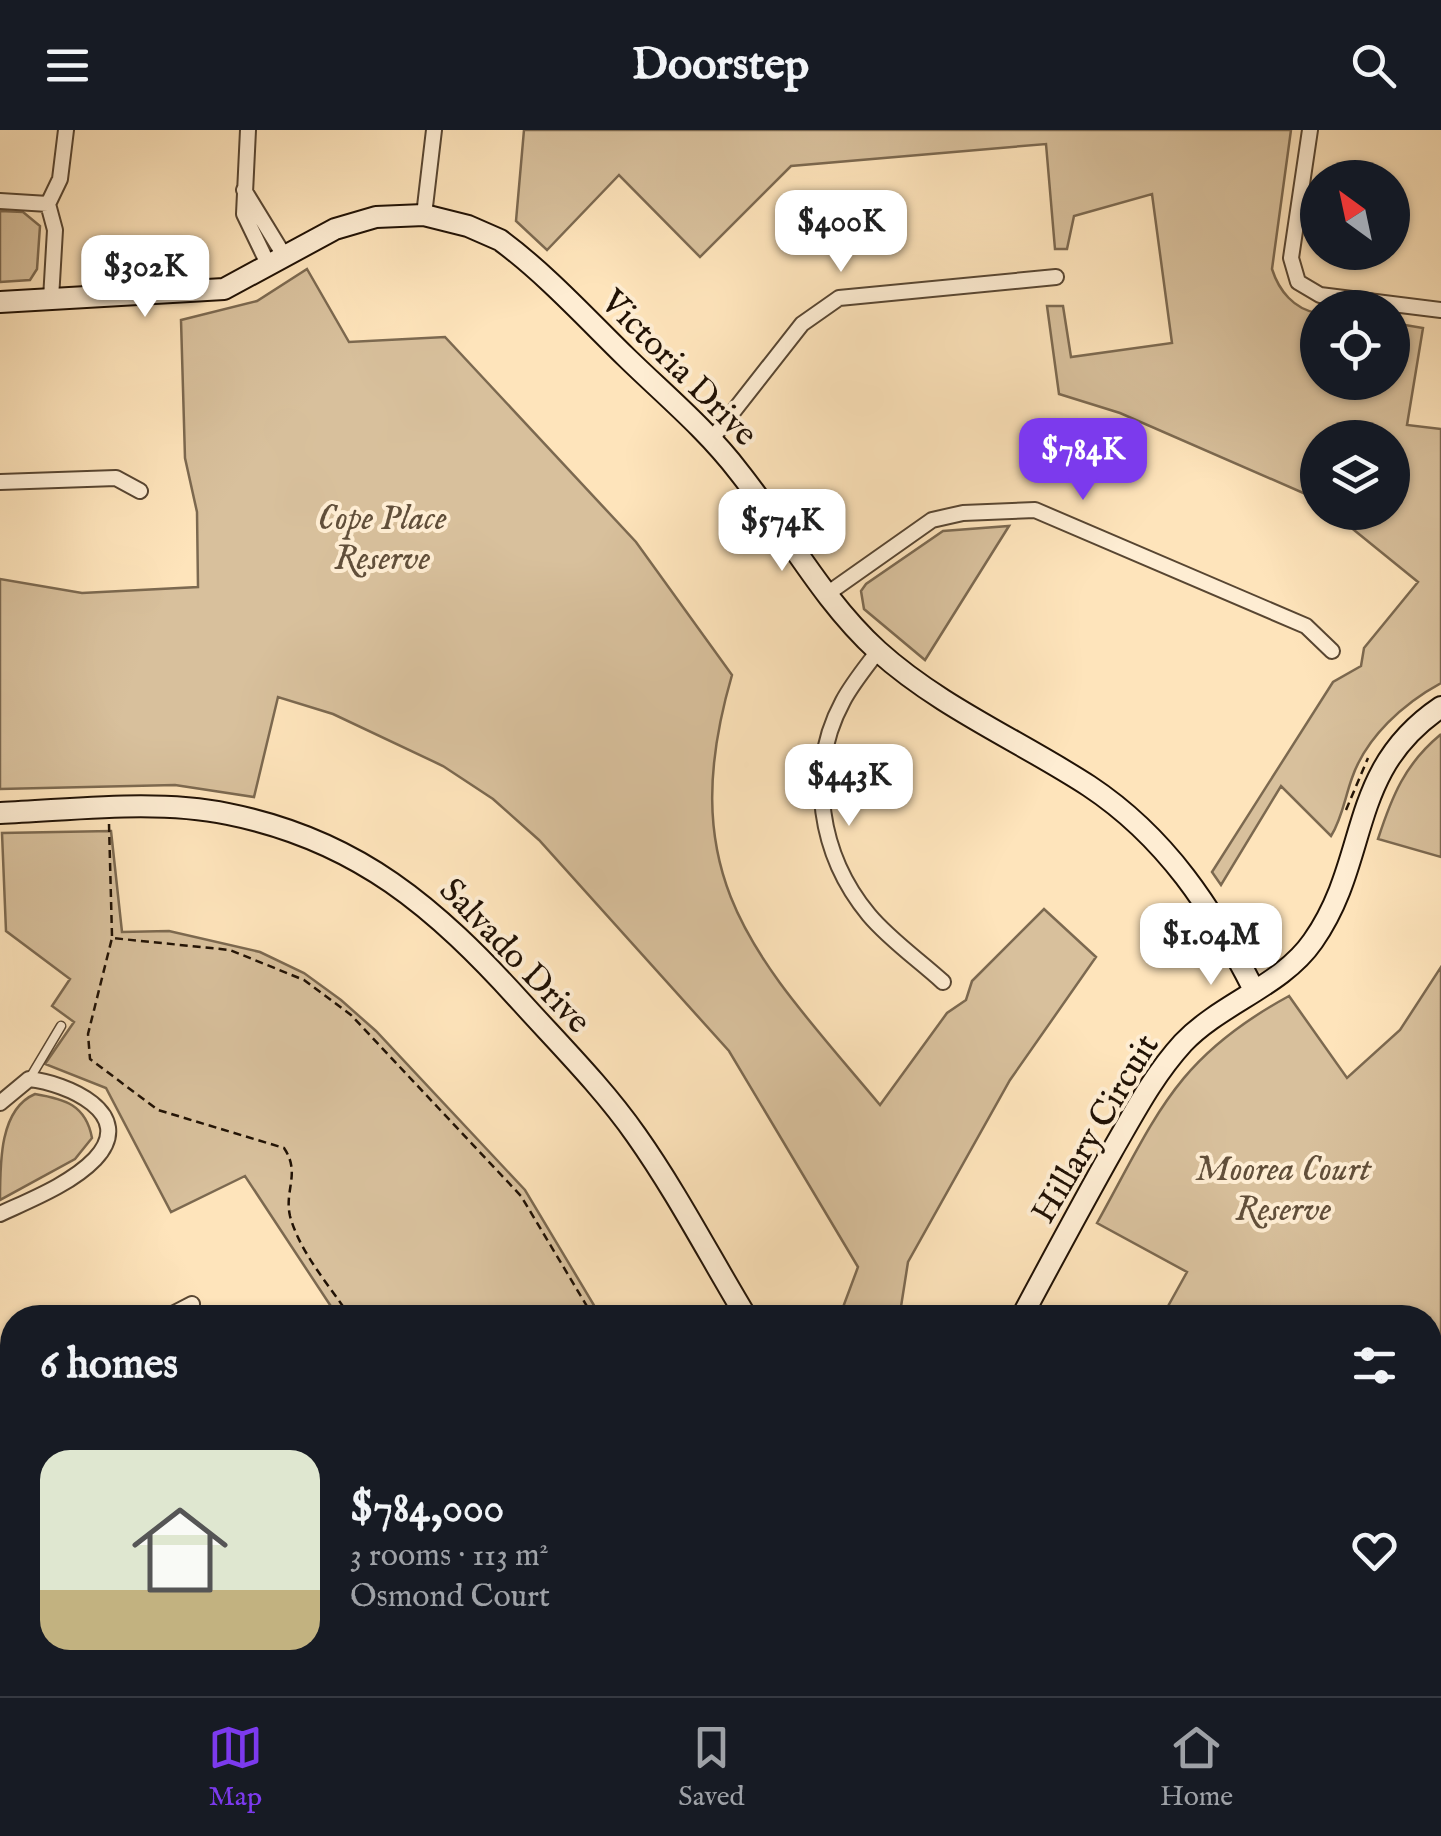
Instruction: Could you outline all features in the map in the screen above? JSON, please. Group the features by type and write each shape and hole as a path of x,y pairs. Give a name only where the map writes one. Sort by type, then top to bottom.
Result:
{"street":[{"path":"51,299 55,230 48,204 60,179 66,130"},
{"path":"248,130 243,190 277,261"},
{"path":"424,216 434,130"},
{"path":"1310,130 1291,258 1298,282 1320,295 1441,310"},
{"path":"0,201 48,204"},
{"name":"Victoria Drive","path":"0,302 208,292 224,289 335,229 376,218 424,216 468,226 522,256 711,440 752,488 827,594 878,651 958,708 1090,787 1154,838 1198,893 1254,990"},
{"path":"711,440 802,324 839,298 1056,277"},
{"path":"0,482 116,478 140,492"},
{"path":"827,594 932,520 963,513 1035,510 1306,626 1332,651"},
{"path":"878,651 843,700 830,734 822,776 823,815 834,858 848,888 872,919 944,982"},
{"name":"Hillary Circuit","path":"1027,1305 1157,1072 1212,1016 1292,965 1325,923 1381,768 1398,742 1441,707"},
{"name":"Salvado Drive","path":"0,813 108,809 224,813 284,828 342,851 432,909 608,1098 638,1137 739,1305"},
{"path":"0,1102 29,1079 79,1092 94,1102 105,1118 107,1137 97,1157 79,1172 0,1214"}],"lane":[{"path":"29,1079 61,1026"}],"path":[{"path":"108,809 112,938 88,1034 90,1060 158,1110 284,1148 294,1163 289,1210 298,1238 343,1305"},
{"path":"112,938 136,936 230,950 304,980 351,1014 521,1196 586,1305"}],"green space":[{"path":"524,130 1291,130 1272,269 1279,285 1300,307 1300,400 1410,400 1410,326 1423,328 1408,420 1300,420 1300,492 1120,413 1059,394 1047,306 1063,306 1071,357 1172,343 1152,194 1074,216 1067,249 1055,249 1046,144 791,166 700,257 619,175 547,250 516,221"},
{"path":"0,211 23,212 40,226 37,269 30,280 0,282"},
{"name":"Cope Place Reserve","path":"307,269 349,342 445,337 636,542 732,675 716,747 712,808 720,863 737,912 796,1004 880,1105 947,1013 966,1000 972,981 1044,909 1096,957 1010,1080 908,1262 901,1305 844,1305 858,1267 729,1051 539,840 493,799 443,766 333,714 278,697 254,797 175,785 0,789 0,579 82,593 198,587 197,512 185,458 181,320 257,301"},
{"path":"1410,425 1441,429 1441,683 1400,711 1377,735 1358,763 1331,836 1281,786 1221,885 1212,872 1333,682 1361,666 1364,648 1418,582 1354,530 1410,530"},
{"path":"1009,526 925,660 864,609 861,591 866,584 943,531"},
{"path":"1440,735 1441,857 1378,839 1401,782"},
{"path":"111,831 122,932 169,931 260,952 304,973 341,1000 376,1031 525,1190 594,1305 330,1305 245,1176 171,1212 106,1088 45,1064 74,1022 52,1006 70,979 6,931 2,833"},
{"name":"Moorea Court Reserve","path":"1441,967 1441,1305 1169,1305 1187,1272 1097,1223 1154,1120 1194,1067 1219,1042 1289,996 1347,1078 1400,1030"},
{"path":"35,1094 56,1098 79,1111 92,1138 75,1159 0,1200 4,1138 15,1111"}]}
